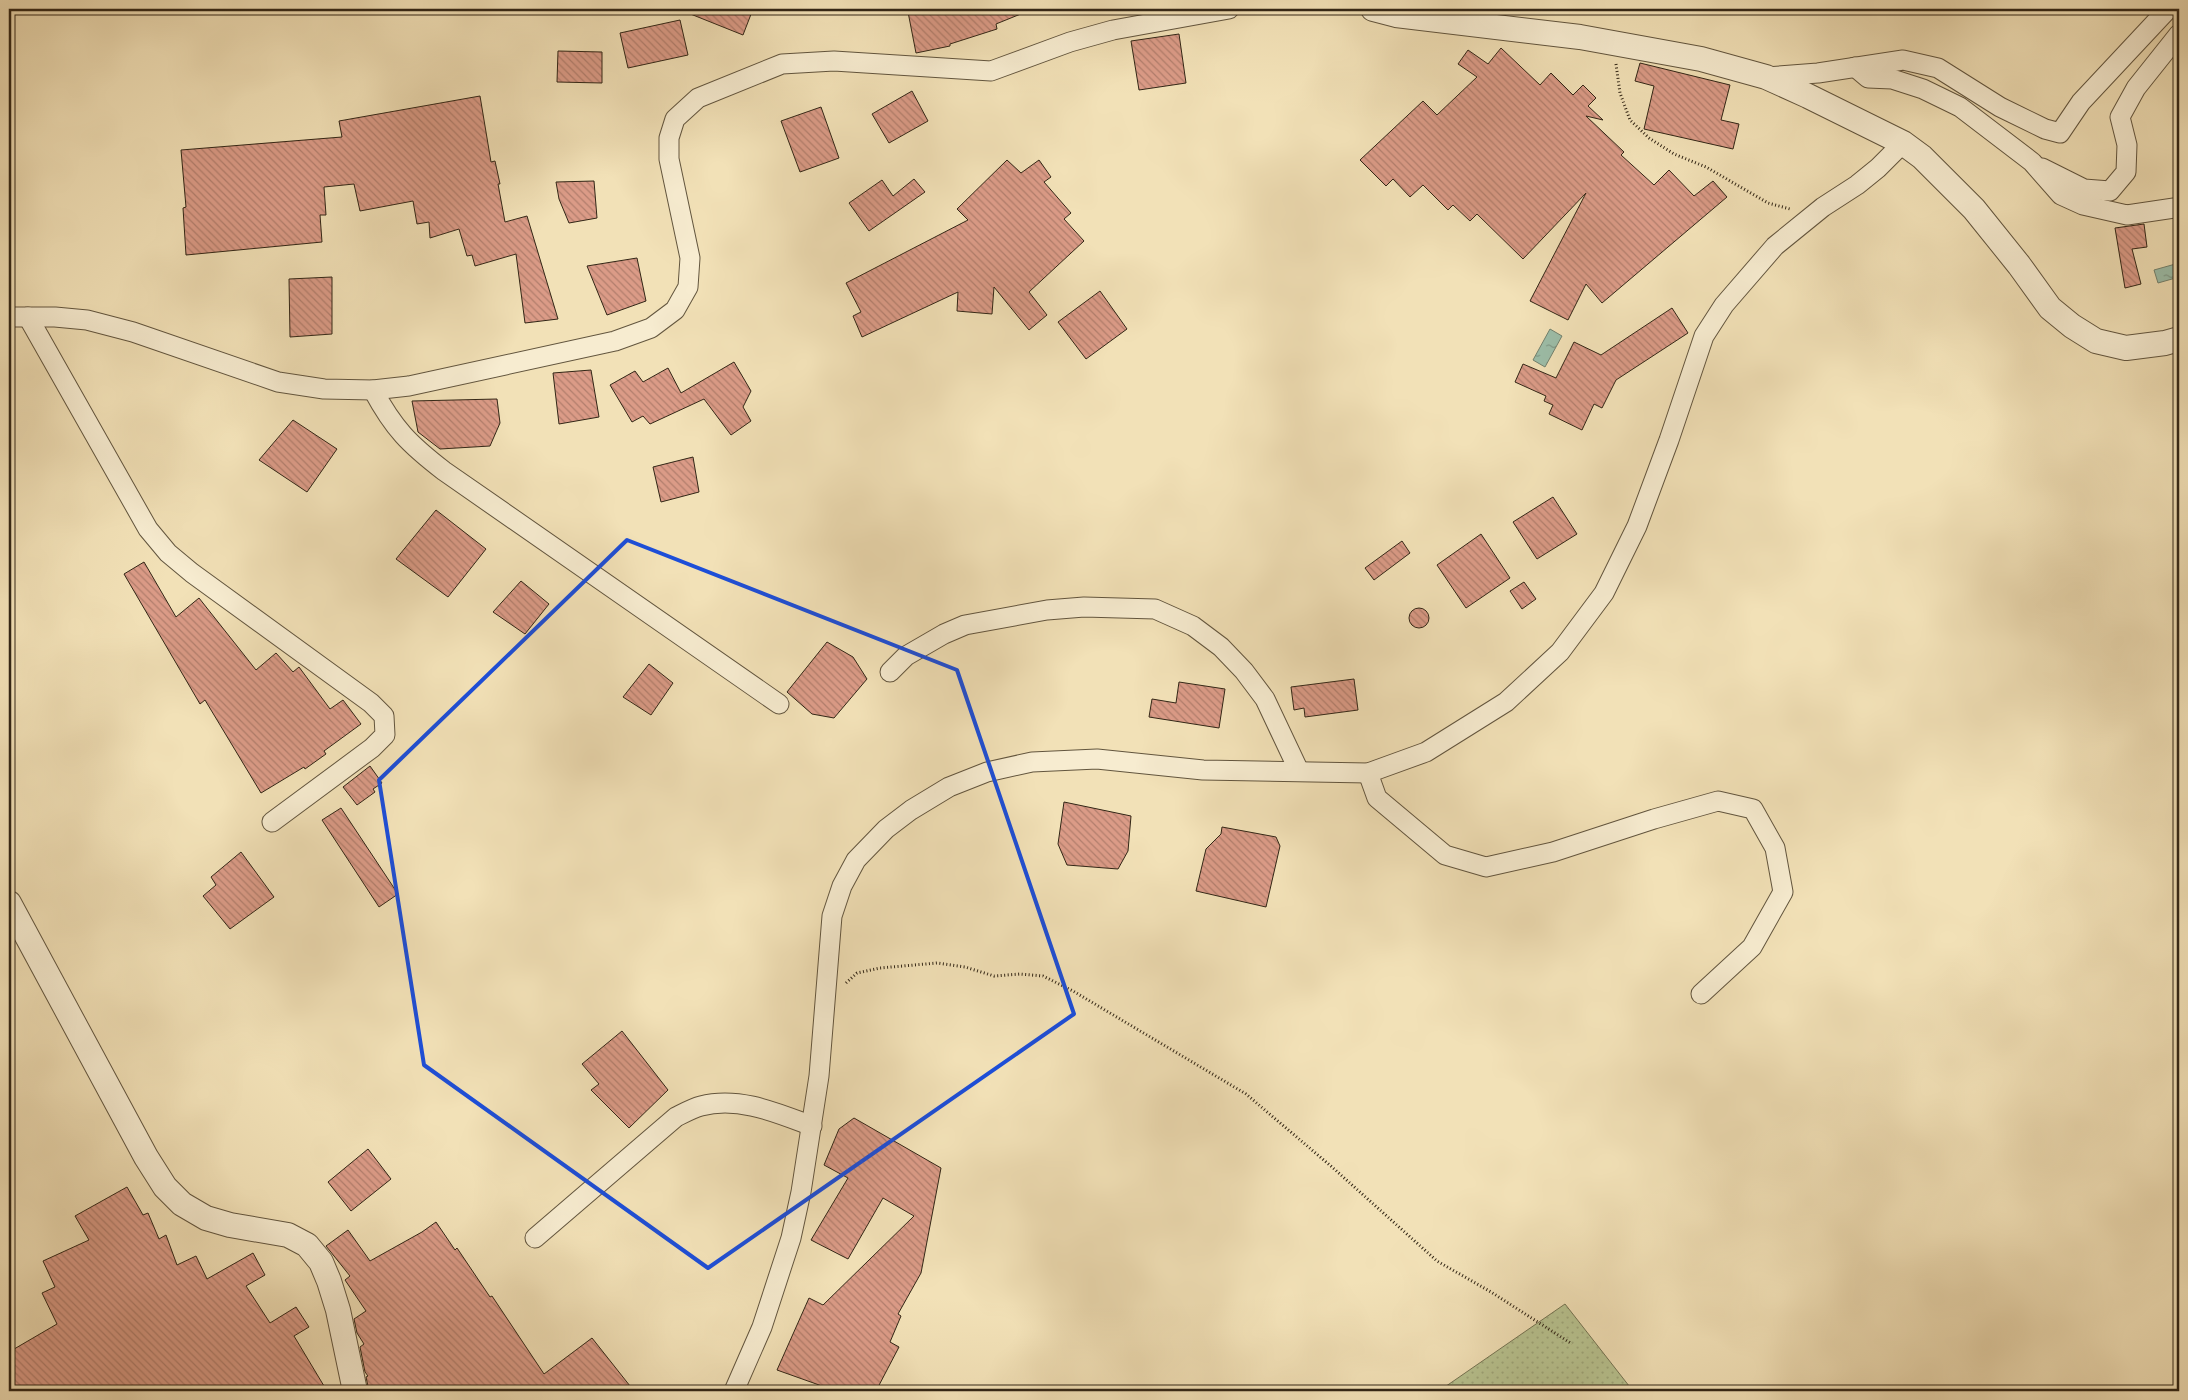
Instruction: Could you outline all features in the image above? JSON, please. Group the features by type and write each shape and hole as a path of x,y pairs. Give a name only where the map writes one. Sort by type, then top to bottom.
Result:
{"street":[{"path":"9,317 55,317 96,322 133,332 278,382 324,389 372,390 409,386 615,341 651,328 675,310 688,288 690,258 669,159 669,138 675,119 698,98 718,88 782,64 834,61 991,71 1070,42 1113,30 1229,9"},
{"path":"1373,9 1396,15 1571,36 1619,44 1701,59 1766,77 1903,143 1922,157 1974,210 2019,265 2050,308 2072,326 2096,341 2126,348 2165,343 2179,339"},
{"path":"1766,77 1818,73 1903,60 1938,68 2000,107 2060,133 2081,102 2168,9"},
{"path":"1855,67 1868,78 1892,79 1923,88 1960,107 2032,162 2084,189 2110,191 2126,172 2127,145 2120,117 2136,88 2179,34"},
{"path":"734,1391 762,1327 791,1238 820,1076 832,916 842,886 856,860 886,829 911,810 949,787 987,772 1032,762 1097,759 1204,770 1368,773 1426,752 1506,702 1560,652 1604,593 1637,526 1670,440 1704,336 1724,305 1774,246 1823,207 1857,185 1878,168 1903,143"},
{"path":"2032,162 2061,195 2083,205 2127,215 2174,208"},
{"path":"28,317 148,529 168,553 192,573 371,703 384,716 385,735 372,748 272,822"},
{"path":"372,390 388,418 401,434 444,471 779,704"},
{"path":"890,672 906,656 944,634 965,625 1056,609 1117,607 1155,609 1193,626 1221,647 1244,671 1265,699 1299,771"},
{"path":"1368,773 1377,798 1444,855 1486,867 1553,852 1654,819 1718,801 1753,809 1775,848 1783,892 1752,946 1701,994"},
{"path":"9,903 146,1157 165,1187 182,1204 206,1218 288,1235 307,1245 321,1262 338,1310 355,1391"},
{"path":"535,1238 676,1117 701,1106 724,1103 744,1104 775,1112 812,1126"}],"path":[{"path":"1619,44 1615,55 1620,93 1630,120 1649,138 1674,154 1706,167 1768,203 1794,210 1823,207"},
{"path":"825,998 842,987 857,973 906,964 937,963 965,967 994,976 1020,974 1043,976 1073,991 1246,1094 1332,1167 1437,1261 1491,1292 1572,1344"}],"highlighted area":[{"path":"627,540 957,670 1074,1014 708,1268 424,1065 379,780"}],"shaded area":[{"path":"1565,1304 1633,1391 1439,1391"}],"water":[{"path":"2179,263 2179,277 2158,283 2154,270"},
{"path":"1550,329 1562,336 1545,367 1533,360"}],"building":[{"path":"678,9 753,9 743,35"},
{"path":"927,9 1033,9 996,24 997,29 950,44 950,46 916,53 908,12"},
{"path":"680,20 688,55 628,68 620,33"},
{"path":"1179,34 1186,83 1139,90 1131,41"},
{"path":"1501,48 1540,85 1551,73 1573,95 1583,85 1596,98 1588,106 1603,120 1586,116 1624,152 1621,155 1654,185 1669,170 1694,196 1713,181 1727,197 1602,303 1586,284 1568,320 1530,301 1586,193 1523,259 1477,214 1470,221 1453,205 1448,210 1423,185 1410,197 1393,179 1386,186 1360,160 1423,101 1437,115 1477,77 1458,64 1468,50 1488,64"},
{"path":"558,51 602,52 602,83 557,82"},
{"path":"1640,63 1730,85 1721,120 1739,124 1733,149 1644,129 1654,86 1635,81"},
{"path":"912,91 928,121 889,143 872,114"},
{"path":"480,96 491,162 495,161 500,184 498,184 505,222 527,216 558,319 525,323 516,254 475,266 472,255 467,256 459,229 430,238 429,222 417,224 413,201 360,211 354,184 324,187 326,215 320,215 322,242 186,255 183,208 186,207 181,150 342,137 339,121"},
{"path":"821,107 839,158 800,172 781,121"},
{"path":"1007,160 1021,173 1039,160 1051,177 1044,182 1071,213 1064,219 1084,241 1029,292 1047,315 1029,330 994,287 992,314 957,311 958,292 862,337 853,316 861,312 846,283 968,220 957,209"},
{"path":"914,179 925,192 869,231 849,203 882,180 893,196"},
{"path":"594,181 597,218 569,223 559,199 556,182"},
{"path":"2144,224 2147,247 2132,249 2141,284 2125,288 2115,228"},
{"path":"637,258 646,301 607,315 587,266"},
{"path":"332,277 332,334 290,337 289,279"},
{"path":"1100,291 1127,329 1086,359 1058,322"},
{"path":"1672,308 1688,333 1616,380 1602,408 1594,404 1582,430 1549,414 1553,405 1544,401 1546,396 1515,382 1523,364 1556,378 1574,342 1601,355"},
{"path":"734,362 751,391 743,407 751,421 731,435 704,399 650,424 643,416 632,422 610,385 635,371 643,382 668,368 681,393"},
{"path":"591,370 599,417 559,424 553,373"},
{"path":"497,399 500,423 490,446 440,449 418,432 412,401"},
{"path":"293,420 337,449 307,492 259,460"},
{"path":"693,457 699,492 661,502 653,467"},
{"path":"1553,497 1577,534 1537,559 1513,522"},
{"path":"436,510 486,549 448,597 396,559"},
{"path":"1481,534 1510,578 1466,608 1437,565"},
{"path":"1402,541 1410,553 1374,580 1365,568"},
{"path":"144,562 176,617 199,598 256,670 276,653 293,672 299,667 330,709 343,700 361,724 324,751 326,754 305,769 304,767 261,793 205,700 200,704 124,574"},
{"path":"521,581 549,604 525,634 493,612"},
{"path":"1524,582 1536,599 1522,609 1510,591"},
{"path":"1419,608 1426,611 1429,618 1426,625 1419,628 1412,625 1409,618 1412,611"},
{"path":"827,642 853,657 867,679 834,718 812,714 787,692"},
{"path":"649,664 673,683 651,715 623,697"},
{"path":"1354,679 1358,710 1305,717 1304,708 1294,710 1291,687"},
{"path":"1179,682 1225,689 1219,728 1149,717 1152,699 1176,703"},
{"path":"370,766 382,783 373,789 375,792 357,805 343,787"},
{"path":"1064,802 1131,816 1128,851 1118,869 1067,865 1058,844"},
{"path":"341,808 398,894 379,907 322,820"},
{"path":"1222,827 1276,837 1280,846 1266,907 1196,891 1206,849 1221,834"},
{"path":"241,852 274,897 230,929 203,896 216,885 211,877"},
{"path":"622,1031 668,1090 629,1128 591,1090 599,1084 582,1064"},
{"path":"854,1118 941,1168 921,1273 898,1314 901,1316 890,1342 899,1347 876,1391 836,1391 777,1370 809,1298 823,1305 914,1216 883,1198 848,1259 811,1240 848,1178 824,1165 839,1129"},
{"path":"368,1149 391,1179 351,1211 328,1182"},
{"path":"127,1187 143,1215 148,1213 159,1239 166,1235 177,1265 196,1256 207,1279 253,1253 265,1275 246,1286 270,1323 296,1307 309,1327 294,1336 327,1391 9,1391 9,1352 57,1324 42,1293 55,1287 43,1261 89,1240 75,1216"},
{"path":"436,1222 455,1250 457,1248 490,1297 492,1296 544,1374 592,1338 634,1391 369,1391 366,1377 368,1376 365,1372 360,1347 364,1344 357,1333 354,1319 366,1311 345,1280 350,1276 326,1246 348,1230 370,1261"}]}
